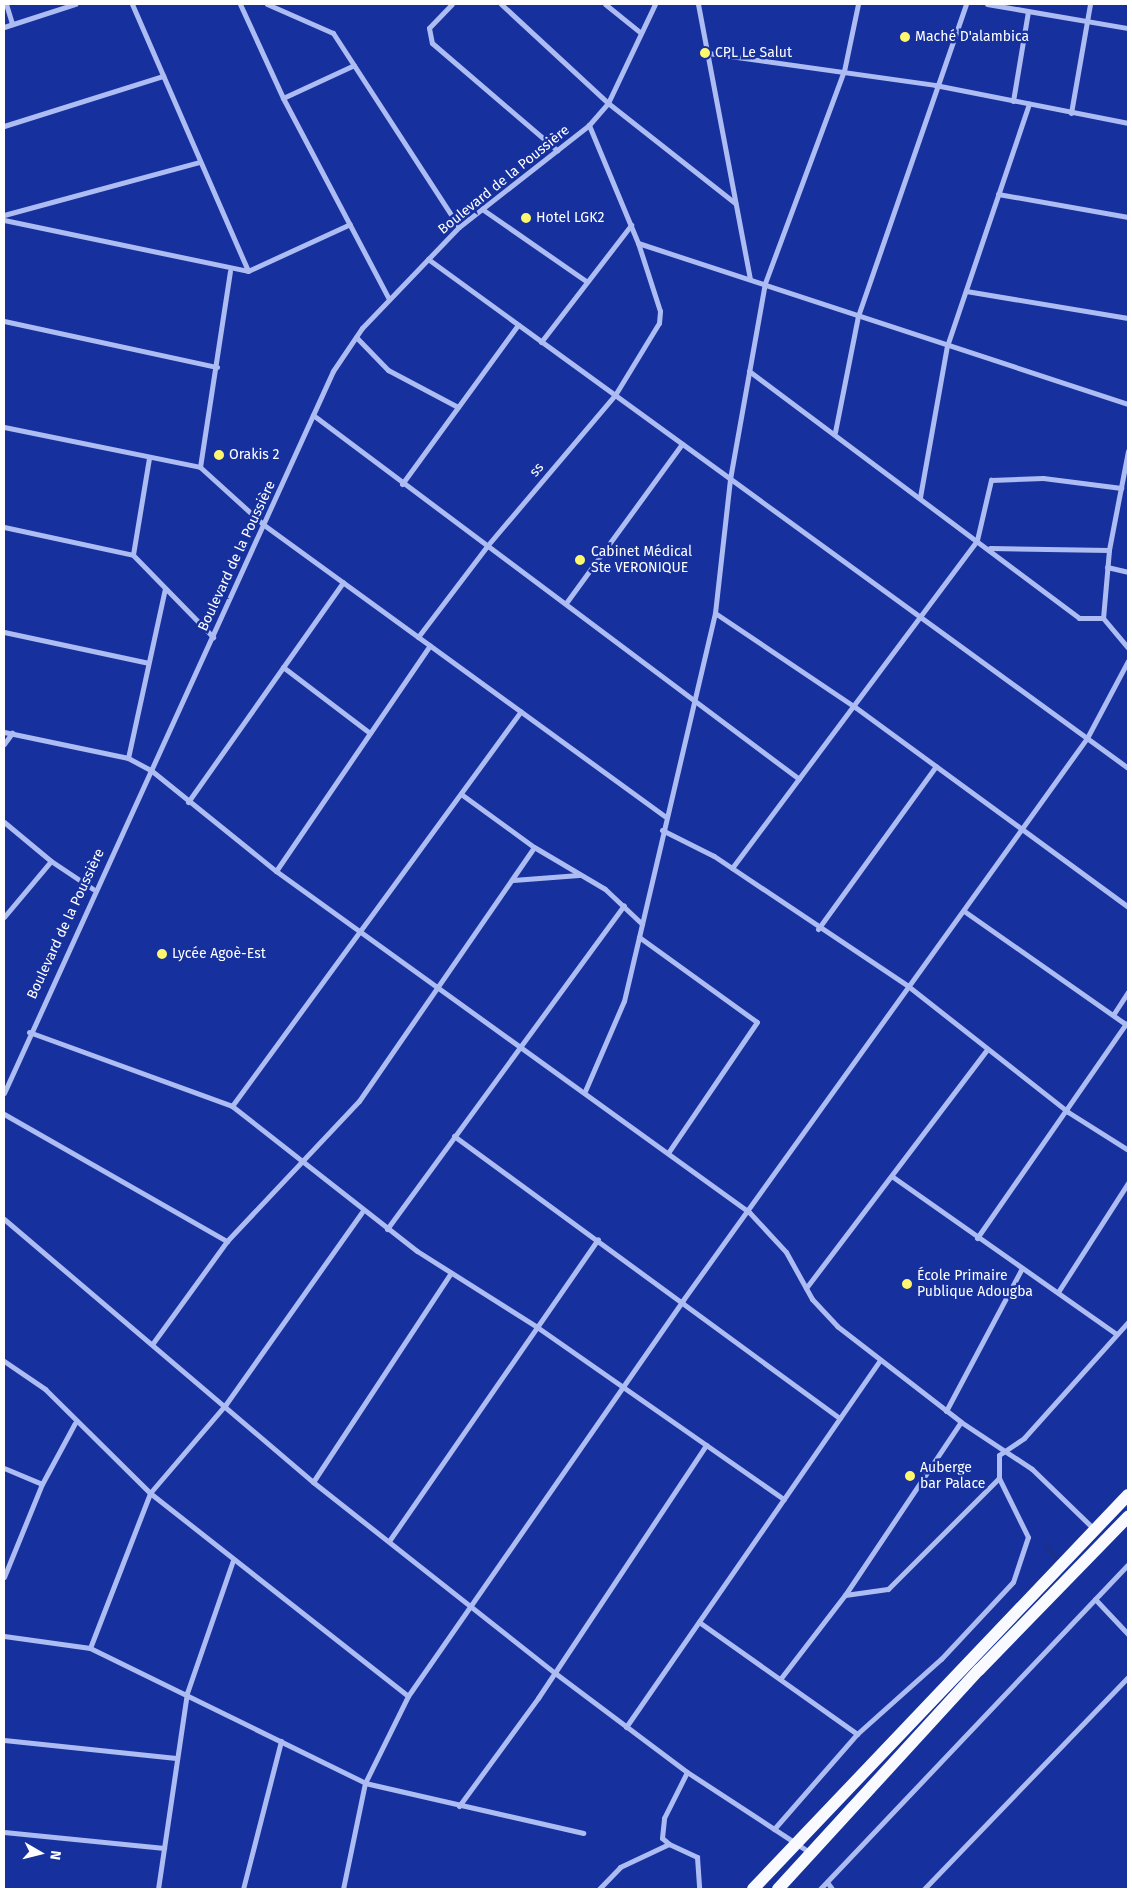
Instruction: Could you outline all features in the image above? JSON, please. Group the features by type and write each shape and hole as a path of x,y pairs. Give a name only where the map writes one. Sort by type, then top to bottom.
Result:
{"main road":[{"path":"753,1889 798,1845 1128,1495"},
{"path":"778,1889 979,1670 1128,1517"}],"street":[{"path":"6,4 12,24"},
{"path":"4,27 75,4"},
{"path":"132,4 199,162 248,271"},
{"path":"240,4 283,98 389,299"},
{"path":"267,4 329,29 459,227"},
{"path":"452,4 429,28 432,43 558,150"},
{"path":"501,4 608,103 735,203"},
{"path":"604,4 640,33"},
{"name":"Boulevard de la Poussière","path":"4,1093 93,889 152,771 333,371 356,337 389,299 459,227 589,125 608,103 655,4"},
{"path":"698,4 750,278"},
{"path":"585,1091 619,1015 639,937 693,695 714,613 730,479 764,283 844,71 858,4"},
{"path":"835,432 858,316 935,85 966,4"},
{"path":"988,4 1128,28"},
{"path":"1071,113 1090,4"},
{"path":"1013,101 1028,11"},
{"path":"708,53 935,85 1128,123"},
{"path":"283,98 354,65"},
{"path":"4,126 163,76"},
{"path":"920,496 947,346 1029,104"},
{"path":"589,125 638,243 750,278 947,346 1128,404"},
{"path":"4,215 199,162"},
{"path":"998,194 1128,217"},
{"path":"482,209 586,281"},
{"path":"4,220 230,271 248,271 350,224"},
{"path":"541,342 586,281 631,225"},
{"name":"ss","path":"418,637 487,546 615,395 659,323 660,311 638,243"},
{"path":"428,259 1128,768"},
{"path":"200,467 217,367 230,271"},
{"path":"966,290 1128,318"},
{"path":"4,321 217,367"},
{"path":"402,484 518,325"},
{"path":"356,337 388,370 458,407"},
{"path":"749,371 835,432 1079,618 1102,618"},
{"path":"313,415 402,484 693,695 799,779"},
{"path":"4,427 200,467 264,525 665,816"},
{"path":"566,604 682,444"},
{"path":"1128,451 1107,567 1102,618 1128,648"},
{"path":"133,555 149,458"},
{"path":"732,868 855,707 977,540 994,478 1043,478 1121,488"},
{"path":"4,527 133,555 213,637"},
{"path":"989,548 1110,550"},
{"path":"1107,567 1128,572"},
{"path":"188,802 343,582"},
{"path":"128,758 165,589"},
{"path":"714,613 855,707 1128,907"},
{"path":"4,632 148,663"},
{"path":"276,871 430,646"},
{"path":"343,1889 365,1783 408,1696 683,1300 749,1212 908,986 964,911 1087,738 1128,660"},
{"path":"283,667 370,733"},
{"path":"232,1106 521,711"},
{"path":"4,732 128,758 152,771 188,802 276,871 519,1043 749,1212 786,1252 806,1288 823,1312 879,1361 961,1422 1050,1484 1094,1529"},
{"path":"4,744 12,733"},
{"path":"818,929 936,766"},
{"path":"461,794 534,847 581,875 624,905 642,924"},
{"path":"4,822 51,861 93,889"},
{"path":"662,830 732,868 818,929 908,986 986,1051 1068,1112 1128,1150"},
{"path":"153,1343 227,1241 298,1162 359,1101 441,988 534,847"},
{"path":"4,917 51,861"},
{"path":"513,880 581,875"},
{"path":"386,1229 519,1043 624,905"},
{"path":"964,911 1127,1025 1068,1112 977,1238"},
{"path":"639,937 757,1022 668,1153"},
{"path":"1113,1015 1128,992"},
{"path":"30,1032 232,1106 298,1162 362,1212 450,1274 537,1327 784,1499"},
{"path":"806,1288 893,1177 986,1051"},
{"path":"4,1114 227,1241"},
{"path":"454,1136 683,1300 840,1418"},
{"path":"893,1177 977,1238 1058,1292 1116,1334"},
{"path":"1058,1292 1128,1183"},
{"path":"90,1648 150,1493 226,1404 362,1212"},
{"path":"4,1219 226,1404 313,1482 390,1541 554,1673 687,1772 812,1854"},
{"path":"390,1541 598,1239"},
{"path":"946,1411 1022,1268"},
{"path":"313,1482 450,1274"},
{"path":"774,1829 856,1734 941,1659 1013,1582 1028,1538 1000,1478 996,1461 1003,1450 1024,1438 1128,1322"},
{"path":"4,1361 45,1389 74,1423 150,1493 408,1696"},
{"path":"626,1727 879,1361"},
{"path":"781,1678 845,1595 961,1422"},
{"path":"4,1577 42,1484 74,1423"},
{"path":"459,1806 554,1673 706,1445"},
{"path":"4,1468 42,1484"},
{"path":"845,1595 888,1589 1000,1478"},
{"path":"158,1889 176,1758 188,1693 233,1560"},
{"path":"820,1889 1128,1565"},
{"path":"1096,1599 1128,1634"},
{"path":"699,1622 781,1678 856,1734"},
{"path":"4,1636 90,1648 188,1693 365,1783 583,1833"},
{"path":"924,1889 1128,1677"},
{"path":"4,1740 176,1758"},
{"path":"242,1889 281,1740"},
{"path":"687,1772 664,1818 662,1838 669,1844 697,1857 699,1889"},
{"path":"4,1832 164,1848"},
{"path":"599,1889 620,1868 669,1844"},
{"path":"827,1882 832,1889"}],"waterway":[{"path":"1046,1544 1057,1559"}],"place":[{"name":"Maché D'alambica","path":"905,37"},
{"name":"CPL Le Salut","path":"705,53"},
{"name":"Hotel LGK2","path":"526,218"},
{"name":"Orakis 2","path":"219,455"},
{"name":"Cabinet Médical Ste VERONIQUE","path":"580,560"},
{"name":"Lycée Agoè-Est","path":"162,954"},
{"name":"École Primaire Publique Adougba","path":"907,1284"},
{"name":"Auberge bar Palace","path":"910,1476"}]}
